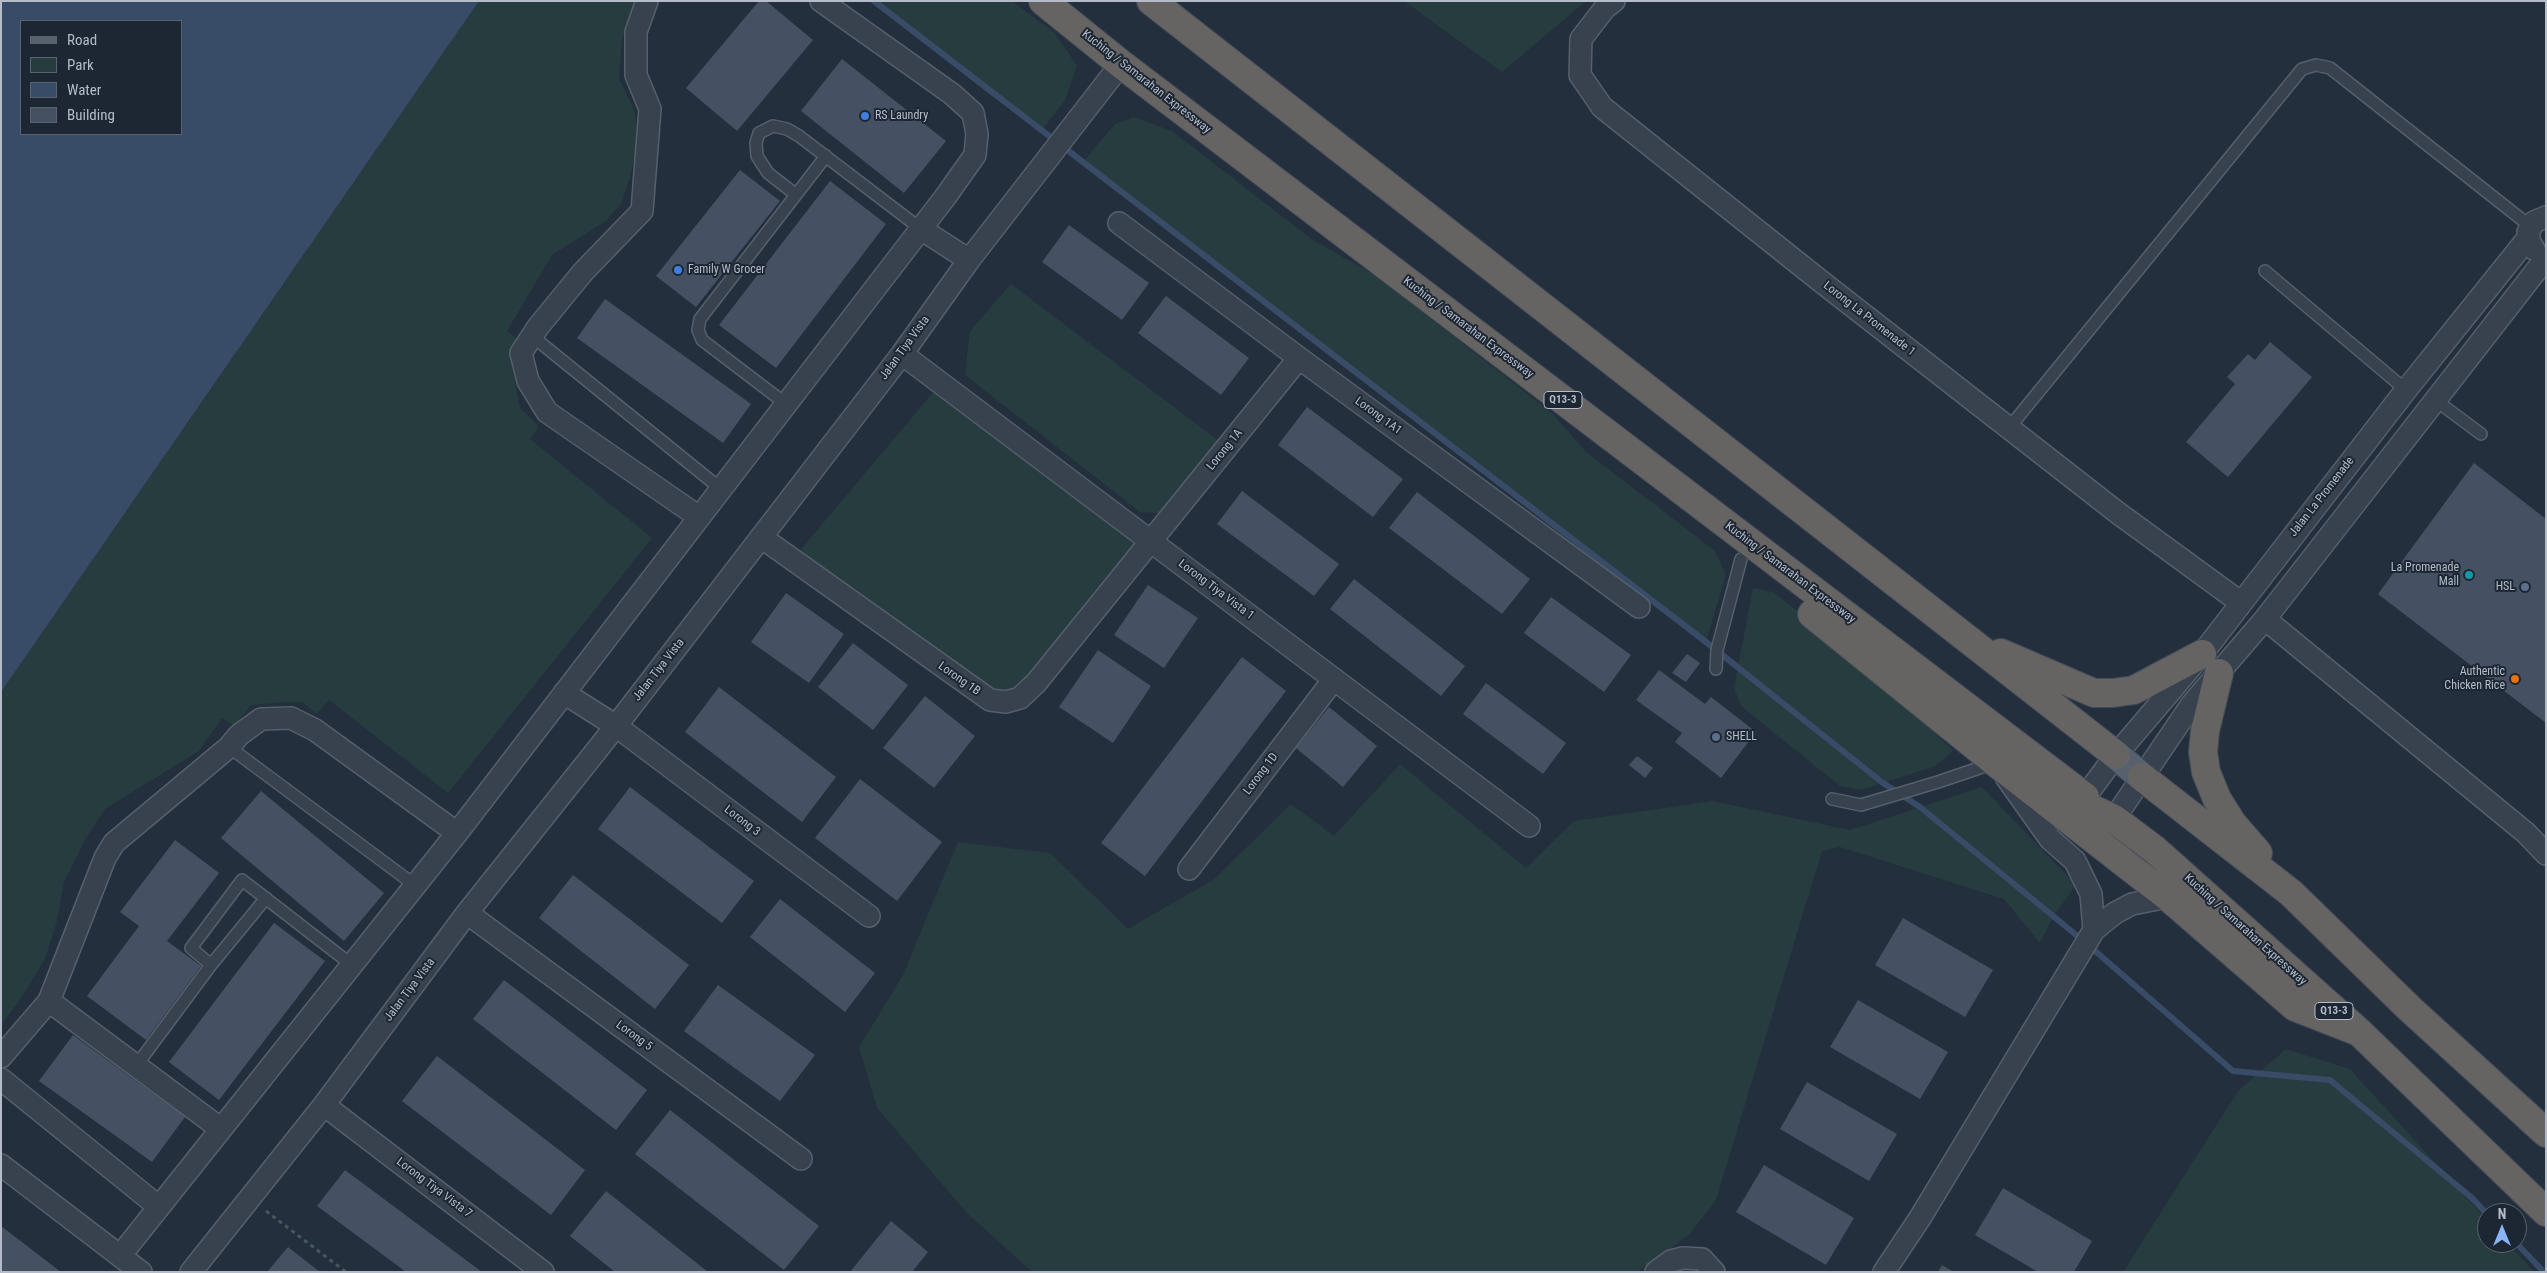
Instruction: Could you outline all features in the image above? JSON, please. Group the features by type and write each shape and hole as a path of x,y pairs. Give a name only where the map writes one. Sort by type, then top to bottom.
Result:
{"highway":[{"name":"Kuching / Samarahan Expressway","path":"1044,1 1121,64 2085,797"},
{"path":"1151,1 2116,755"},
{"path":"1564,401 1569,420 1585,439 1901,684 1995,762 2168,896 2296,1008 2359,1032"},
{"path":"1965,638 2094,693 2134,690 2169,674 2210,663 2203,752 2206,772 2217,799 2232,823 2291,893 2410,1008 2542,1127"},
{"name":"Kuching / Samarahan Expressway","path":"1995,762 2114,819 2154,849 2359,1032 2546,1212"},
{"path":"2142,777 2291,893"}],"main road":[{"path":"2116,755 2142,777"},
{"name":"Q13-3","path":"2085,797 2114,819"}],"street":[{"path":"647,1 636,32 636,75 650,110 642,210 583,272 520,353 528,381 547,412 699,517"},
{"path":"120,1256 416,886 921,229 975,155 977,134 973,113 952,94 821,1"},
{"name":"Lorong La Promenade 1","path":"1614,1 1605,8 1581,39 1580,75 1602,107 1823,283 2118,513 2240,602"},
{"name":"Jalan Tiya Vista","path":"191,1272 324,1105 467,914 616,726 902,354 969,260 1121,64"},
{"name":"Lorong 1A1","path":"1119,223 1298,358 1639,607"},
{"path":"2535,227 2533,248 2546,254"},
{"name":"Jalan La Promenade","path":"2114,819 2192,704 2240,602 2535,227"},
{"path":"921,229 969,260"},
{"name":"Jalan La Promenade","path":"2085,797 2116,755 2210,663 2265,619 2434,399 2546,258"},
{"name":"Lorong Tiya Vista 1","path":"902,354 1529,826"},
{"name":"Lorong 1A","path":"1151,542 1298,358"},
{"name":"Lorong 1B","path":"761,537 990,700 1006,702 1020,698 1036,683 1151,542"},
{"path":"2265,619 2526,834 2546,854"},
{"name":"Lorong 1D","path":"1189,869 1334,679"},
{"name":"Lorong 3","path":"564,693 616,726 869,916"},
{"path":"1,1057 49,1001 105,858 114,843 228,747 239,734 261,719 291,718 315,730 457,833"},
{"path":"1995,762 2050,839 2075,861 2091,894 2094,930"},
{"path":"1884,1272 1920,1218 2094,930 2115,913 2132,904 2168,896"},
{"name":"Lorong 5","path":"467,914 801,1158"},
{"path":"49,1001 221,1129"},
{"path":"1,1079 159,1207"},
{"name":"Lorong Tiya Vista 7","path":"324,1105 543,1272"},
{"path":"1,1165 141,1272"},
{"path":"1656,1272 1671,1261 1683,1258 1702,1259 1714,1272"}],"lane":[{"path":"2009,428 2302,69 2316,65 2330,68 2535,227"},
{"path":"795,194 768,173 757,156 756,143 759,133 772,126 787,129 826,156 921,229"},
{"path":"786,404 702,340 698,330 700,319 826,156"},
{"path":"2265,272 2406,390"},
{"path":"532,336 721,489"},
{"path":"2434,399 2481,434"},
{"path":"1716,669 1717,650 1741,559"},
{"path":"228,747 416,886"},
{"path":"1832,799 1861,805 1938,782 1995,762"},
{"path":"212,965 191,948 242,880 352,965"},
{"path":"136,1066 212,965 266,898"}],"path":[{"path":"249,1199 346,1272"}],"green space":[{"path":"479,1 639,1 622,38 619,79 634,109 637,128 636,151 630,178 621,204 606,221 552,255 507,331 519,340 512,367 520,408 539,426 530,439 652,538 448,793 329,700 317,714 302,702 286,702 251,705 234,726 222,718 199,751 105,809 85,840 64,882 57,921 45,959 24,994 1,1025 1,692"},
{"path":"874,1 1012,1 1055,33 1077,66 1065,100 1042,130"},
{"path":"1404,1 1586,1 1502,72"},
{"path":"1133,117 1172,131 1310,238 1376,276 1553,414 1586,452 1714,550 1726,574 1706,642 1083,162 1115,124"},
{"path":"1011,284 1227,447 1173,514 1140,512 965,375 970,331"},
{"path":"941,383 1151,542 1006,702 792,560"},
{"path":"1753,588 1773,592 1870,668 1953,751 1935,766 1861,790 1840,786 1741,706 1734,688"},
{"path":"1400,764 1526,868 1574,821 1713,801 1850,830 1982,787 2076,885 2053,917 2040,943 2004,899 1840,847 1822,851 1716,1200 1689,1235 1637,1272 1032,1272 966,1212 877,1108 859,1047 902,977 958,842 1050,853 1128,929 1213,880 1291,804 1334,836"},
{"path":"2286,1049 2350,1069 2477,1209 2477,1253 2517,1253 2534,1272 2123,1272 2238,1091"}],"water":[{"path":"1,1 479,1 1,692"}],"building":[{"path":"759,1 766,1 813,40 737,131 686,88"},
{"path":"842,59 946,141 904,193 801,111"},
{"path":"740,170 780,201 696,307 656,276"},
{"path":"830,181 886,224 776,368 719,325"},
{"path":"1069,225 1149,283 1122,320 1042,262"},
{"path":"1166,296 1249,358 1221,395 1138,333"},
{"path":"605,299 751,404 723,443 577,338"},
{"path":"2270,342 2312,377 2228,477 2186,442 2235,384 2227,377 2248,354 2255,360"},
{"path":"1307,407 1403,479 1373,517 1278,445"},
{"name":"La Promenade Mall","path":"2474,463 2546,519 2546,723 2378,594"},
{"path":"1242,491 1339,564 1314,596 1217,524"},
{"path":"1417,492 1530,579 1502,614 1389,528"},
{"path":"1354,579 1465,666 1441,696 1330,609"},
{"path":"1148,585 1198,618 1164,668 1114,635"},
{"path":"786,593 844,634 809,683 751,642"},
{"path":"1551,597 1631,655 1604,692 1524,633"},
{"path":"853,643 908,685 873,730 818,687"},
{"path":"1098,650 1151,686 1113,743 1059,707"},
{"path":"1687,654 1700,663 1686,682 1672,673"},
{"path":"1242,657 1286,691 1145,876 1101,843"},
{"path":"1659,670 1705,704 1711,697 1756,732 1721,778 1675,742 1682,733 1636,700"},
{"path":"1486,683 1566,743 1543,774 1463,714"},
{"path":"719,687 836,777 802,822 685,732"},
{"path":"925,696 975,736 934,788 883,748"},
{"path":"1329,707 1377,746 1343,787 1296,748"},
{"path":"1637,756 1653,768 1645,778 1629,765"},
{"path":"860,779 942,842 897,901 815,838"},
{"path":"630,787 754,881 722,923 598,829"},
{"path":"261,791 384,893 344,941 221,838"},
{"path":"175,840 219,873 167,941 201,966 146,1040 87,996 139,926 120,912"},
{"path":"573,875 689,965 655,1009 539,918"},
{"path":"780,899 875,973 845,1012 750,937"},
{"path":"1903,918 1993,970 1965,1017 1875,965"},
{"path":"274,923 325,961 219,1100 169,1062"},
{"path":"504,980 647,1090 616,1130 473,1019"},
{"path":"718,985 815,1055 780,1101 684,1031"},
{"path":"1858,1000 1948,1052 1920,1099 1830,1047"},
{"path":"73,1035 185,1117 152,1162 39,1081"},
{"path":"437,1056 585,1170 551,1215 402,1101"},
{"path":"1807,1082 1897,1134 1869,1181 1780,1129"},
{"path":"670,1110 819,1226 784,1270 635,1154"},
{"path":"1764,1165 1854,1218 1826,1265 1736,1212"},
{"path":"345,1170 482,1272 406,1272 317,1206"},
{"path":"2003,1188 2092,1241 2074,1272 2038,1272 1975,1235"},
{"path":"606,1191 708,1272 615,1272 570,1236"},
{"path":"891,1221 928,1252 912,1272 850,1272"},
{"path":"1,1226 61,1272 1,1272"},
{"path":"288,1247 320,1272 267,1272"},
{"path":"1942,1265 1954,1272 1938,1272"}],"waterway":[{"path":"874,1 1706,642 1883,783 1920,807 2086,943 2233,1071 2330,1080 2477,1203"},
{"path":"2526,1253 2544,1272"}],"place":[{"name":"RS Laundry","path":"865,116"},
{"name":"Family W Grocer","path":"678,270"},
{"name":"La Promenade Mall","path":"2469,575"},
{"name":"HSL","path":"2525,587"},
{"name":"Authentic Chicken Rice","path":"2515,679"},
{"name":"SHELL","path":"1716,737"}]}
